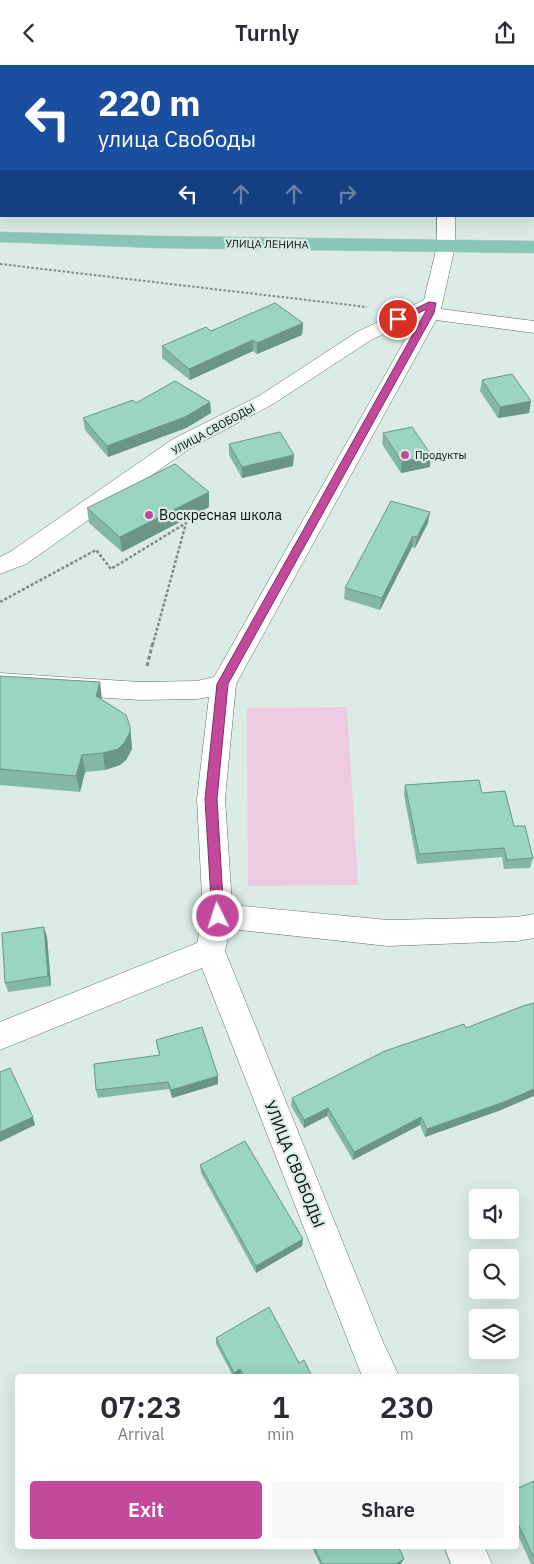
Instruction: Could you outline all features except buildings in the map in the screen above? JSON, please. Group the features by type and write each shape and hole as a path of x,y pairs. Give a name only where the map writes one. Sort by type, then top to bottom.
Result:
{"main road":[{"name":"УЛИЦА ЛЕНИНА","path":"0,237 157,242 534,247"}],"street":[{"path":"0,1036 210,951 218,916 211,799 223,684 431,308 446,246 446,217"},
{"path":"431,308 534,327"},
{"name":"УЛИЦА СВОБОДЫ","path":"0,566 26,552 181,444 266,400 364,336 431,308"},
{"path":"0,682 140,691 197,691 223,684"},
{"path":"218,916 388,933 517,929 534,926"},
{"name":"УЛИЦА СВОБОДЫ","path":"210,951 380,1374"},
{"path":"464,1549 472,1564"}],"path":[{"path":"0,264 370,307"},
{"path":"0,602 96,550 111,569 186,523 140,691"}],"shaded area":[{"path":"347,707 358,885 248,886 247,708"}],"place":[{"name":"Продукты","path":"405,455"},
{"name":"Воскресная школа","path":"149,515"}],"route":[{"path":"218,916 211,799 223,684 430,313 432,303 398,319"}]}
